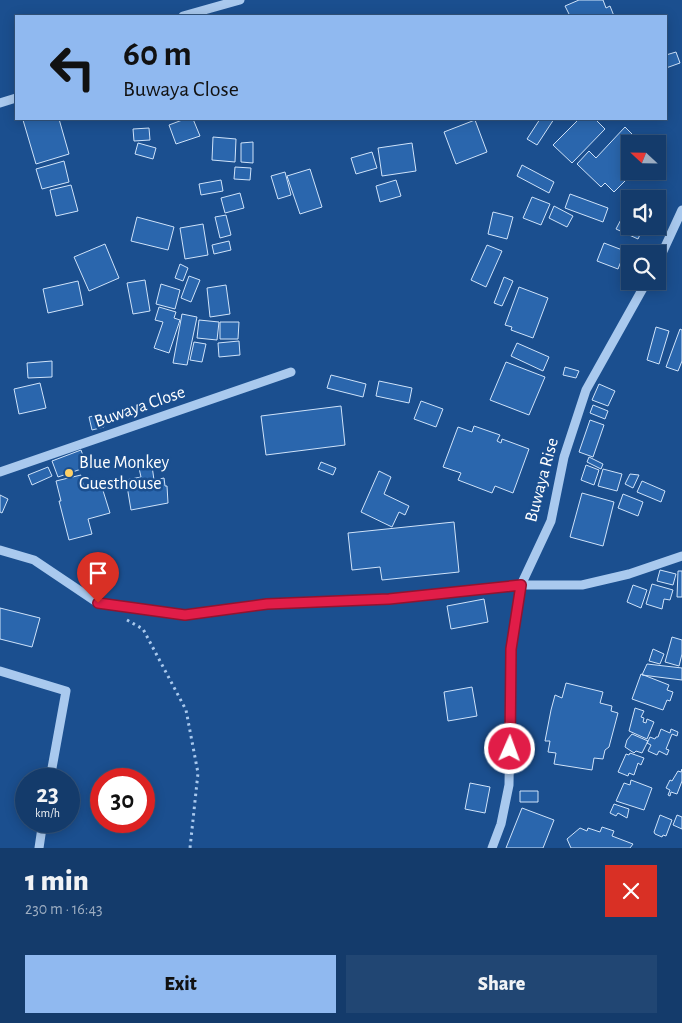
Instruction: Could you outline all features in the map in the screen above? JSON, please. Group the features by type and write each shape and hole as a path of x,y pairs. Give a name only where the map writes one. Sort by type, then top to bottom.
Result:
{"street":[{"path":"187,15 240,0"},
{"path":"0,103 15,98"},
{"path":"666,245 682,210"},
{"name":"Buwaya Rise","path":"492,848 501,824 509,785 511,649 521,585 551,521 564,457 586,390 642,290"},
{"name":"Buwaya Close","path":"0,472 291,372"},
{"path":"0,550 34,560 98,603 185,615 267,604 389,599 521,585 582,585 629,574 682,556"},
{"path":"0,670 66,691 52,768"},
{"path":"38,848 41,833"}],"path":[{"path":"120,616 143,630 186,710 198,774 190,848"}],"building":[{"path":"579,0 603,0 606,8 610,6 614,15 570,15 565,6"},
{"path":"676,52 680,63 667,68 667,55"},
{"path":"23,120 59,120 69,154 36,164"},
{"path":"182,120 193,120 200,136 176,144 169,125"},
{"path":"475,120 487,152 456,164 444,132"},
{"path":"539,120 553,120 537,145 527,139"},
{"path":"578,120 596,120 605,129 572,163 553,145"},
{"path":"625,127 633,135 621,135 621,180 626,180 614,192 605,183 601,187 577,164 589,151 596,158"},
{"path":"149,128 150,140 134,141 133,129"},
{"path":"213,137 236,139 235,162 212,160"},
{"path":"253,142 253,163 241,162 241,143"},
{"path":"138,143 156,148 153,159 135,154"},
{"path":"412,143 416,171 382,176 378,148"},
{"path":"372,152 377,168 356,174 351,158"},
{"path":"64,161 69,182 42,189 36,169"},
{"path":"522,165 554,182 549,193 517,176"},
{"path":"235,167 251,168 250,180 234,179"},
{"path":"310,169 322,207 300,214 287,176"},
{"path":"285,172 291,195 278,199 271,176"},
{"path":"221,180 223,191 201,195 199,184"},
{"path":"396,180 401,196 380,202 376,186"},
{"path":"71,185 78,211 56,216 50,190"},
{"path":"240,193 244,208 225,213 221,198"},
{"path":"570,194 608,208 603,222 565,208"},
{"path":"532,197 550,204 541,225 523,218"},
{"path":"554,206 573,216 567,227 549,218"},
{"path":"493,212 513,217 507,239 488,234"},
{"path":"226,215 231,235 220,238 215,217"},
{"path":"137,217 174,227 168,250 131,241"},
{"path":"621,220 621,231 616,229"},
{"path":"203,224 208,255 185,259 180,228"},
{"path":"629,235 640,235 638,239"},
{"path":"229,241 231,250 214,254 212,245"},
{"path":"604,243 621,249 621,261 618,269 597,261"},
{"path":"105,244 119,278 89,291 74,257"},
{"path":"487,245 502,251 486,287 471,280"},
{"path":"180,264 188,268 183,281 175,278"},
{"path":"189,276 200,280 191,302 181,298"},
{"path":"504,277 513,281 502,306 494,303"},
{"path":"145,280 150,311 133,314 127,283"},
{"path":"78,281 83,305 48,313 43,289"},
{"path":"161,284 180,290 175,309 156,304"},
{"path":"226,285 230,314 210,317 207,288"},
{"path":"519,287 548,298 533,338 511,330 512,327 505,325"},
{"path":"159,307 176,312 174,318 180,320 169,353 154,348 163,322 155,320"},
{"path":"182,314 197,317 187,365 173,363"},
{"path":"199,320 219,322 217,340 197,338"},
{"path":"220,322 239,322 238,339 220,339"},
{"path":"656,327 669,331 659,364 647,360"},
{"path":"680,329 682,330 682,361 678,371 666,367"},
{"path":"239,341 240,355 219,357 218,343"},
{"path":"194,342 206,344 202,362 190,360"},
{"path":"517,343 549,357 543,371 511,356"},
{"path":"52,361 52,377 28,378 27,363"},
{"path":"506,362 545,377 529,415 490,400"},
{"path":"565,367 579,371 576,378 563,375"},
{"path":"331,375 366,384 363,397 327,388"},
{"path":"379,381 412,388 409,403 376,396"},
{"path":"40,383 46,408 19,414 14,389"},
{"path":"599,384 615,391 608,406 592,400"},
{"path":"421,401 443,409 436,427 414,419"},
{"path":"593,405 608,411 605,419 590,413"},
{"path":"341,406 345,445 266,455 261,416"},
{"path":"101,414 104,427 92,430 89,417"},
{"path":"590,420 604,425 593,457 579,452"},
{"path":"474,426 500,435 497,441 501,443 502,439 529,449 513,493 495,486 492,493 458,480 461,473 443,467 458,427 472,432"},
{"path":"81,450 87,467 58,477 52,461"},
{"path":"589,457 603,464 601,469 587,462"},
{"path":"321,462 336,468 333,475 318,469"},
{"path":"586,465 599,470 594,485 581,480"},
{"path":"152,466 154,480 164,478 165,486 167,486 168,503 131,510 126,480 141,477 139,468"},
{"path":"48,467 52,476 32,485 28,475"},
{"path":"603,469 622,474 617,491 598,486"},
{"path":"379,471 391,477 384,494 409,506 405,515 399,512 392,527 361,512"},
{"path":"630,474 639,475 633,488 625,484"},
{"path":"81,475 84,486 100,481 110,513 88,519 92,534 69,540 56,481"},
{"path":"642,481 665,491 661,502 637,492"},
{"path":"582,493 614,502 603,546 570,537"},
{"path":"623,494 643,502 638,516 618,508"},
{"path":"0,495 8,499 2,513 0,512"},
{"path":"454,522 459,572 382,580 380,567 352,570 348,533"},
{"path":"660,570 676,574 673,585 657,581"},
{"path":"678,571 682,571 682,597 677,597"},
{"path":"652,584 673,590 670,600 664,599 662,609 646,604"},
{"path":"633,585 647,590 641,608 627,602"},
{"path":"484,599 488,622 451,629 447,606"},
{"path":"0,608 40,618 32,647 0,639"},
{"path":"672,637 682,640 682,654 679,666 665,662"},
{"path":"653,649 664,654 660,664 649,661"},
{"path":"647,664 682,668 682,680 642,675"},
{"path":"641,674 669,685 667,690 673,692 670,701 667,700 663,710 632,699"},
{"path":"566,683 603,692 600,703 612,706 611,711 618,713 609,747 605,750 603,759 594,758 592,770 554,764 556,753 548,752 550,741 545,741 551,710 555,695 562,698"},
{"path":"472,687 477,716 448,721 444,692"},
{"path":"635,708 644,711 641,717 644,718 643,722 646,723 647,719 654,722 647,739 629,731"},
{"path":"661,729 670,733 671,729 678,732 677,736 672,734 666,749 669,750 667,755 659,751 657,755 648,751 651,745 647,743 650,737 655,739 658,737"},
{"path":"632,734 648,741 642,753 636,751 634,753 625,747 627,740"},
{"path":"630,753 644,758 641,765 638,763 634,775 629,773 628,776 618,772 626,754 629,755"},
{"path":"682,769 682,781 677,794 671,792 670,796 668,795 670,790 666,788 670,780 672,781 678,771 681,772"},
{"path":"631,780 652,788 644,810 616,801 624,783 630,785"},
{"path":"470,783 490,787 485,813 465,809"},
{"path":"520,791 538,791 538,802 520,802"},
{"path":"614,804 629,809 627,818 618,813 616,816 610,813"},
{"path":"522,808 554,820 543,848 506,848"},
{"path":"660,815 672,820 666,836 663,835 662,837 654,832"},
{"path":"677,815 682,817 682,829 673,825"},
{"path":"602,827 614,831 612,836 633,844 630,848 571,848 567,839 580,828 587,831 588,828 600,832"}],"place":[{"name":"Blue Monkey Guesthouse","path":"69,473"}],"route":[{"path":"98,603 185,615 267,604 389,599 521,585 511,649 510,749"}]}
